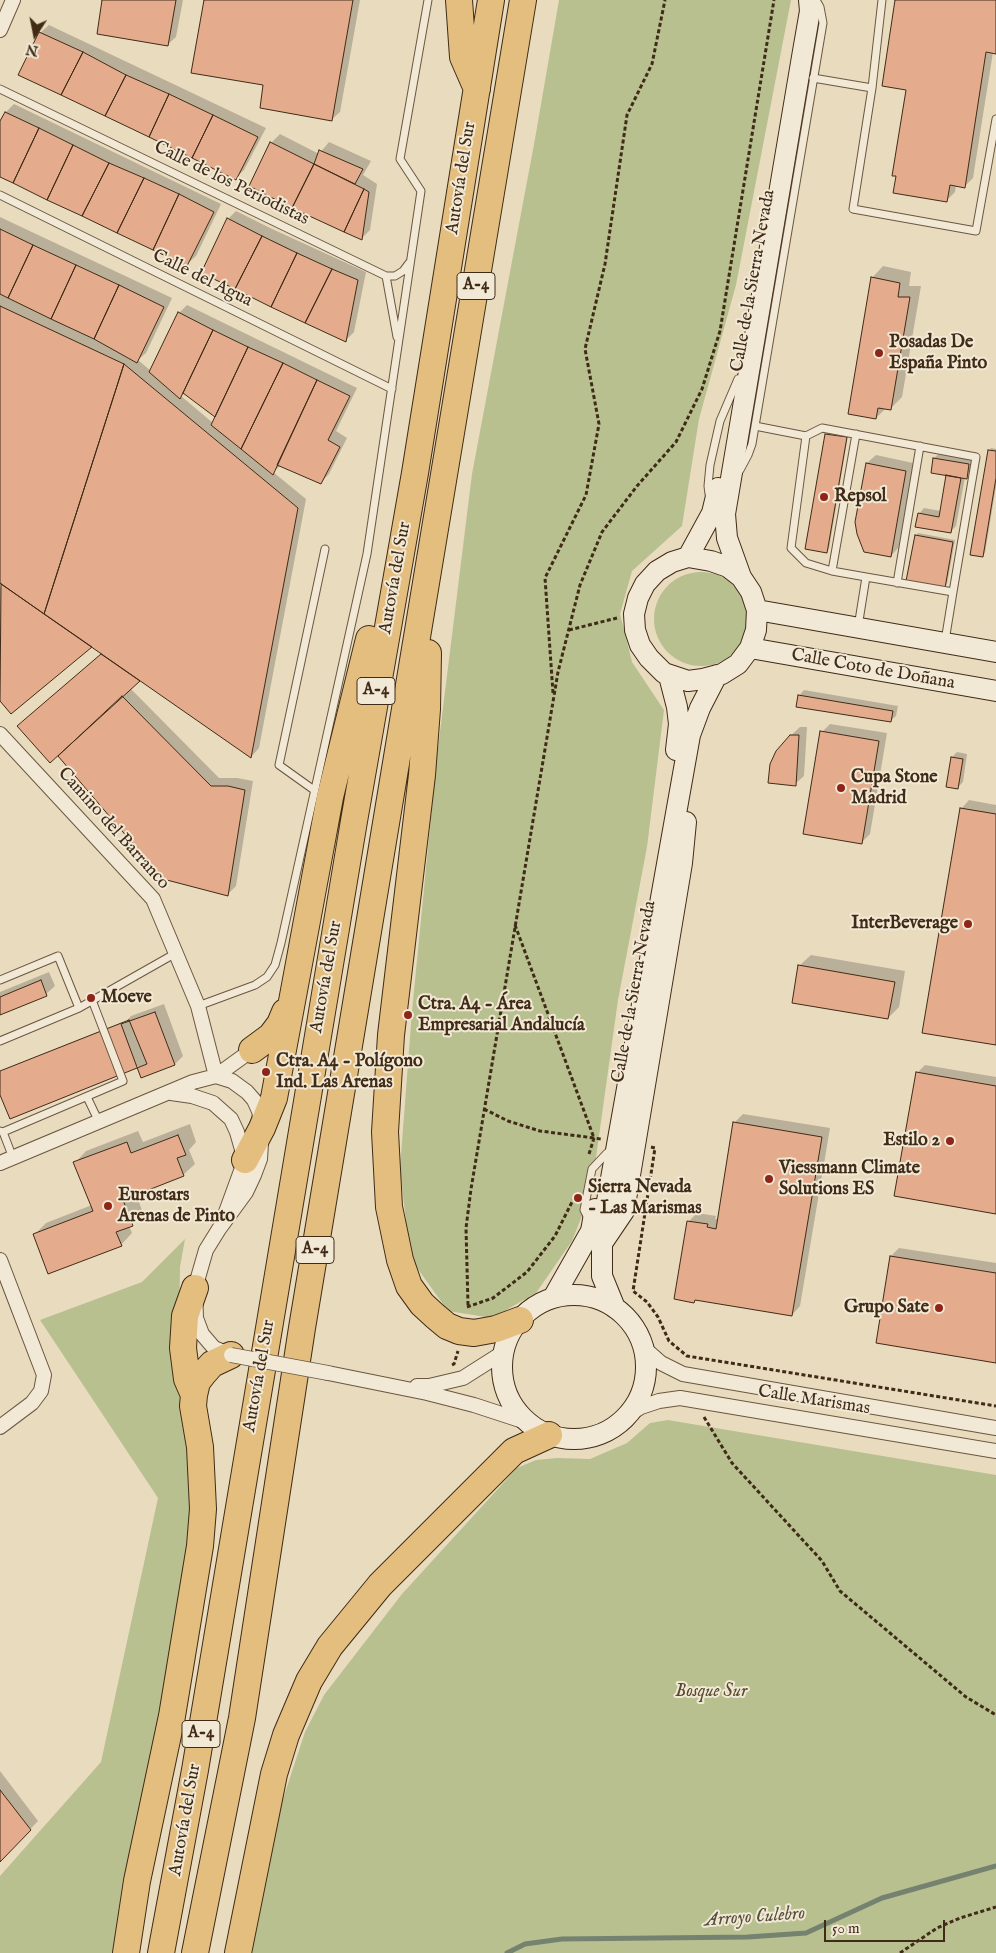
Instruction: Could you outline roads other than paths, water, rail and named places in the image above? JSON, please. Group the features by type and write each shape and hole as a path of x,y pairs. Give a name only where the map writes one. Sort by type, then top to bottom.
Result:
{"highway":[{"path":"460,0 463,56 477,89"},
{"name":"Autovía del Sur","path":"161,1953 195,1770 492,0"},
{"name":"Autovía del Sur","path":"199,1945 242,1718 302,1328 524,0"},
{"path":"245,1160 262,1128 274,1098 330,797 369,636 381,599 399,562"},
{"path":"428,572 427,709 423,766 392,1035 385,1132 389,1207 400,1260 409,1286 422,1304 447,1326 459,1331 483,1332 520,1320"},
{"path":"252,1050 271,1036 280,1024 292,998"},
{"path":"194,1396 187,1379 183,1348 185,1316 195,1288"},
{"path":"126,1953 137,1882 172,1716 200,1546 202,1509 200,1446 193,1406 194,1396 197,1382 212,1364 231,1355"},
{"path":"238,1953 274,1774 286,1735 305,1690 330,1646 380,1585 514,1451 539,1429"},
{"path":"131,1925 145,1879 188,1714 214,1575 237,1515"}],"main road":[{"name":"Calle de la Sierra Nevada","path":"688,557 712,513 718,490 802,0"},
{"path":"741,577 728,567 711,560 688,557 672,562 657,571 645,584 638,598 634,614 635,630 640,645 649,658 669,676 688,681 717,676 738,664 750,648 756,630 757,610 751,592 741,577 727,538 725,514 810,11 809,0"},
{"path":"757,610 996,652"},
{"name":"Calle Coto de Doñana","path":"750,648 996,691"},
{"name":"Calle de la Sierra Nevada","path":"615,1308 602,1276 599,1233 603,1143 677,743 679,724 677,707 669,676"},
{"path":"599,1233 690,735 700,708 717,676"},
{"path":"599,1233 624,1211 682,863 700,708"},
{"name":"Calle de la Sierra Nevada","path":"553,1298 591,1231 599,1233"},
{"path":"585,1296 615,1308 638,1333 644,1348 646,1377 636,1404 628,1415 615,1427 600,1435 583,1439 566,1439 539,1429 515,1409 506,1391 502,1365 510,1335 529,1311 553,1298 585,1296"}],"street":[{"path":"0,30 13,0"},
{"name":"Camino del Barranco","path":"0,734 154,899 198,1006 216,1076"},
{"path":"0,1164 199,1080 216,1076 252,1050"},
{"path":"216,1076 232,1081 247,1092 254,1100 259,1111 262,1128 260,1159 254,1175 246,1192 218,1228"},
{"path":"213,1103 212,1086 216,1076"},
{"path":"170,1092 192,1096 213,1103 231,1119 245,1160 218,1228 206,1250 195,1288 196,1318 202,1334 214,1348 231,1355 396,1386 474,1405 539,1429"},
{"path":"0,1260 44,1375 41,1391 32,1403 0,1427"},
{"name":"Calle Marismas","path":"644,1348 661,1363 683,1374 996,1428"},
{"path":"396,1386 429,1386 463,1378 504,1352"},
{"name":"Calle Marismas","path":"628,1415 641,1407 659,1401 680,1398 996,1451"}],"lane":[{"path":"198,1006 255,985 268,977 275,965 281,943 367,554 421,191 400,159 428,0"},
{"path":"729,487 748,455 755,426 822,24 820,6 816,0"},
{"path":"882,0 872,88 853,209 976,231 996,120"},
{"path":"813,78 872,88"},
{"name":"Calle de los Periodistas","path":"0,89 386,276"},
{"name":"Calle del Agua","path":"0,195 392,389"},
{"path":"398,345 386,276 395,276 403,271 411,260"},
{"path":"755,426 806,436 822,428 976,457 945,643"},
{"path":"832,571 856,434"},
{"path":"806,436 791,548 806,563 832,571 953,592"},
{"path":"897,583 920,446"},
{"path":"314,790 279,764 325,549"},
{"path":"857,628 866,577"},
{"path":"0,1040 79,1008 176,952"},
{"path":"0,980 58,956 79,1008"},
{"path":"13,1158 2,1132 123,1081 92,1000"},
{"path":"88,1097 99,1122"}],"waterway":[{"name":"Arroyo Culebro","path":"507,1953 525,1944 562,1939 748,1937 806,1933 882,1898 996,1866"}],"place":[{"name":"Posadas De España Pinto","path":"879,353"},
{"name":"Repsol","path":"824,497"},
{"name":"Cupa Stone Madrid","path":"841,788"},
{"name":"InterBeverage","path":"968,924"},
{"name":"Moeve","path":"91,998"},
{"name":"Ctra. A4 - Área Empresarial Andalucía","path":"408,1015"},
{"name":"Ctra. A4 - Polígono Ind. Las Arenas","path":"266,1072"},
{"name":"Estilo 2","path":"950,1141"},
{"name":"Viessmann Climate Solutions ES","path":"769,1179"},
{"name":"Sierra Nevada - Las Marismas","path":"578,1198"},
{"name":"Eurostars Arenas de Pinto","path":"108,1206"},
{"name":"Grupo Sate","path":"939,1308"}],"park label":[{"name":"Bosque Sur","path":"711,1692"}]}
